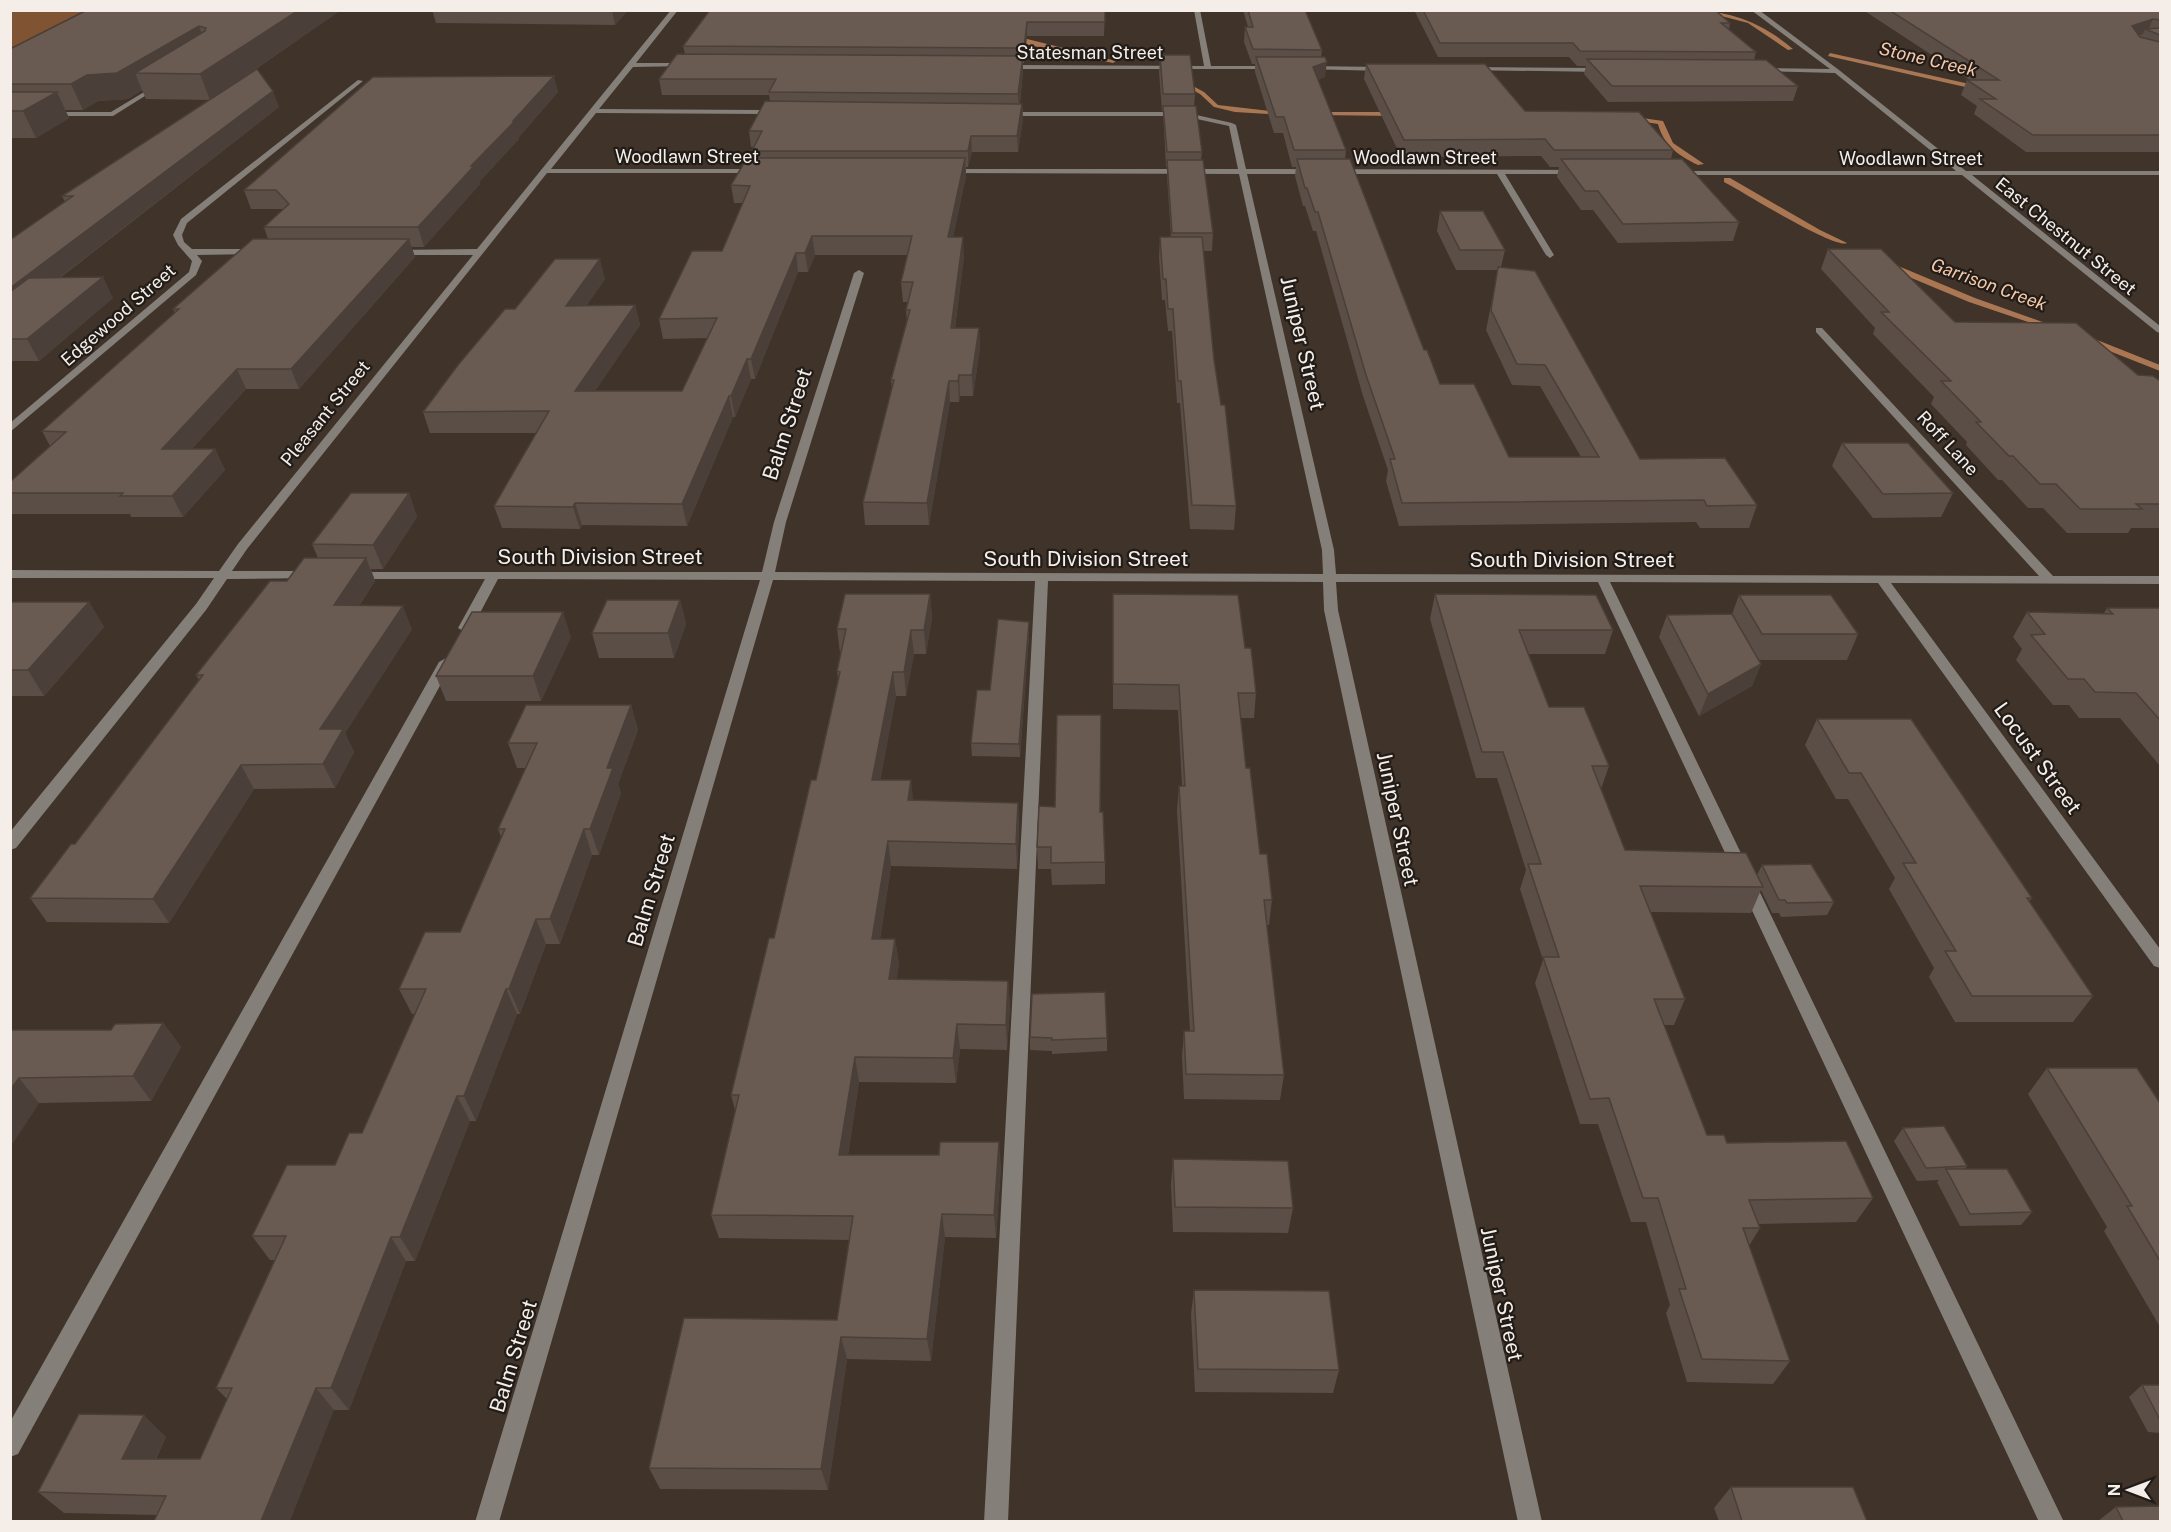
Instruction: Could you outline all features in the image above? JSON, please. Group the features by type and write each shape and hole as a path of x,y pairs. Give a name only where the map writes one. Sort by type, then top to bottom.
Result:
{"street":[{"name":"Pleasant Street","path":"10,844 194,616 242,547 675,10"},
{"path":"1197,10 1208,68"},
{"name":"East Chestnut Street","path":"1754,10 1837,71 2160,330"},
{"path":"631,65 701,65"},
{"name":"Statesman Street","path":"996,67 1279,68"},
{"path":"1303,68 1398,69"},
{"path":"1457,69 1612,70"},
{"path":"1754,70 1837,71"},
{"path":"10,114 113,114 171,78"},
{"name":"Edgewood Street","path":"10,429 193,273 197,261 178,239 177,232 184,221 360,81"},
{"path":"594,111 783,112"},
{"name":"Juniper Street","path":"991,114 1183,114 1232,125 1328,550 1331,610 1530,1521"},
{"name":"Woodlawn Street","path":"545,171 770,171"},
{"name":"Woodlawn Street","path":"935,171 1583,172"},
{"path":"1500,172 1550,255"},
{"name":"Woodlawn Street","path":"1666,172 2160,173"},
{"path":"190,252 271,252"},
{"path":"387,252 480,252"},
{"name":"Balm Street","path":"487,1521 768,576 780,522 859,273"},
{"name":"Roff Lane","path":"1820,330 2050,580"},
{"path":"10,574 318,575"},
{"name":"South Division Street","path":"341,575 2160,580"},
{"path":"10,1446 494,575"},
{"path":"996,1521 1042,577"},
{"path":"1602,578 2052,1521"},
{"name":"Locust Street","path":"1882,580 2160,961"}],"shaded area":[{"path":"11,10 84,10 84,11 11,48"}],"building":[{"path":"87,10 299,10 200,74 135,73 205,31 206,28 199,26 117,73 87,75 71,84 10,84 10,49"},
{"path":"710,10 1105,10 1105,22 1027,22 1024,48 683,46"},
{"path":"1248,10 1305,10 1322,50 1253,49 1245,27 1253,27"},
{"path":"1423,10 1715,10 1730,23 1721,23 1756,52 1580,51 1573,43 1440,43"},
{"path":"1889,10 2160,10 2160,20 2153,19 2132,26 2140,37 2160,42 2160,135 2033,135 1980,99 1996,99 1967,80 1999,80"},
{"path":"2160,28 2160,35 2145,29"},
{"path":"677,54 1023,56 1018,94 769,92 776,79 659,79"},
{"path":"1160,55 1190,55 1195,94 1163,94"},
{"path":"1256,57 1325,57 1327,62 1313,67 1346,150 1294,150 1284,117 1276,117"},
{"path":"1587,59 1766,60 1798,86 1612,86"},
{"path":"1366,64 1485,64 1525,111 1639,112 1673,150 1554,150 1545,139 1404,140"},
{"path":"257,69 273,91 10,288 10,240 73,196 62,196"},
{"path":"554,76 418,227 264,227 289,204 276,190 244,190 373,77"},
{"path":"10,92 57,92 23,111 10,111"},
{"path":"765,101 1022,104 1017,136 971,136 968,151 752,151 762,131 749,131"},
{"path":"1163,106 1196,106 1202,152 1167,152"},
{"path":"747,158 965,158 948,237 963,237 951,328 979,328 972,375 959,375 958,381 949,381 927,503 863,502 894,380 891,380 910,310 906,310 913,282 901,282 912,236 812,236 805,253 796,253 751,359 747,359 729,396 682,504 575,503 573,507 494,506 549,411 423,412 458,365 505,309 515,309 555,259 600,259 566,306 635,305 575,391 682,391 717,318 659,319 692,251 722,251 750,186 731,185"},
{"path":"1297,159 1350,159 1424,350 1427,350 1440,384 1474,384 1509,457 1599,457 1545,365 1517,364 1491,310 1498,267 1535,271 1640,459 1725,458 1757,505 1707,506 1704,500 1402,503 1390,459 1395,459 1366,375 1318,212 1315,212 1307,188 1305,188"},
{"path":"1561,159 1682,159 1739,222 1623,224 1598,191 1585,191"},
{"path":"1167,160 1203,160 1213,233 1172,233"},
{"path":"1440,211 1483,211 1505,250 1460,250"},
{"path":"1160,237 1202,237 1214,360 1221,405 1225,405 1236,506 1192,505 1181,381 1178,381 1173,309 1168,309"},
{"path":"253,239 409,239 291,369 237,369 162,449 215,449 172,496 120,496 123,493 10,493 10,482 66,432 42,431 179,309 173,309"},
{"path":"1828,249 1881,249 1955,322 2076,323 2138,375 2153,376 2160,381 2160,504 2136,504 2142,509 2080,509 2056,484 2040,484 1976,422 1981,422 1941,381 1951,381 1881,312 1889,312"},
{"path":"103,277 27,339 10,339 10,292 29,278"},
{"path":"1842,443 1908,443 1953,493 1883,494"},
{"path":"351,493 409,493 373,545 312,544"},
{"path":"304,558 366,558 334,605 403,606 320,729 343,729 323,764 241,765 153,899 30,898 71,844 75,844 203,675 196,675 270,581 287,581"},
{"path":"845,594 930,594 924,630 911,630 904,672 893,672 872,780 911,780 908,800 1018,803 1016,844 888,841 872,939 895,939 889,979 1008,981 1006,1025 957,1024 953,1058 855,1057 839,1155 939,1155 940,1142 999,1142 994,1215 942,1214 927,1339 841,1337 821,1469 649,1468 684,1318 837,1320 853,1216 711,1215 739,1095 731,1095 769,938 774,938 811,780 816,780 840,672 837,671 846,629 837,629"},
{"path":"1113,594 1238,595 1245,648 1251,648 1256,693 1238,693 1246,768 1250,768 1260,854 1267,854 1272,900 1264,900 1284,1075 1186,1074 1184,1031 1194,1031 1179,786 1185,786 1179,685 1113,684"},
{"path":"1435,594 1596,595 1613,630 1519,630 1549,707 1584,707 1609,766 1592,766 1625,850 1746,853 1763,887 1640,886 1685,999 1654,999 1707,1135 1724,1135 1727,1143 1846,1141 1873,1198 1749,1200 1760,1228 1743,1228 1790,1361 1702,1359 1679,1289 1686,1289 1658,1198 1643,1198 1609,1098 1590,1099 1543,957 1559,957 1528,864 1541,864 1503,752 1482,752"},
{"path":"1739,595 1831,595 1858,634 1762,634"},
{"path":"607,600 680,600 668,633 592,633"},
{"path":"10,602 89,602 28,670 10,670"},
{"path":"2107,608 2160,608 2160,720 2136,693 2095,692 2084,679 2068,679 2031,635 2045,634 2027,612 2113,614"},
{"path":"472,612 563,612 533,676 436,676"},
{"path":"1732,614 1761,664 1708,694 1667,615"},
{"path":"998,619 1029,622 1019,744 971,743 977,690 990,690"},
{"path":"526,705 631,705 607,768 613,768 590,829 584,829 550,919 536,919 464,1096 457,1096 400,1237 391,1237 331,1388 316,1388 261,1521 154,1521 166,1496 38,1492 79,1414 144,1415 122,1459 200,1459 232,1388 216,1388 286,1236 252,1236 287,1165 335,1165 349,1133 362,1133 426,989 399,989 425,932 460,932 505,829 498,829 537,743 508,743"},
{"path":"1057,715 1101,715 1100,812 1103,812 1105,862 1051,863 1051,847 1037,847 1039,806 1055,807"},
{"path":"1817,719 1911,719 2032,898 2027,898 2093,996 1972,996 1945,951 1956,951 1903,863 1916,863 1861,773 1849,773"},
{"path":"1811,864 1834,902 1787,903 1785,900 1779,900 1762,865"},
{"path":"1105,992 1107,1038 1052,1040 1052,1038 1030,1037 1032,994"},
{"path":"163,1023 133,1076 19,1078 10,1090 10,1030 111,1030 115,1024"},
{"path":"2047,1068 2137,1068 2160,1103 2160,1261 2127,1206 2132,1206"},
{"path":"1944,1126 1967,1166 1926,1168 1903,1128"},
{"path":"1173,1159 1288,1161 1293,1208 1175,1207"},
{"path":"1946,1169 2007,1169 2032,1212 1970,1214"},
{"path":"1194,1290 1329,1291 1339,1370 1198,1369"},
{"path":"2142,1385 2160,1385 2160,1420"},
{"path":"1731,1487 1853,1487 1867,1521 1742,1521"},
{"path":"2160,1506 2160,1521 2123,1521 2116,1507"}],"waterway":[{"name":"Stone Creek","path":"1687,10 1725,15 1750,22 1790,49"},
{"name":"Garrison Creek","path":"1011,37 1113,61"},
{"name":"Stone Creek","path":"1830,55 1983,89"},
{"name":"Garrison Creek","path":"1178,80 1202,93 1216,106 1235,110 1285,113"},
{"name":"Garrison Creek","path":"1313,113 1399,114"},
{"name":"Garrison Creek","path":"1628,118 1661,122 1666,138 1674,149 1700,164"},
{"name":"Garrison Creek","path":"1727,180 1817,232 1843,243"},
{"name":"Garrison Creek","path":"1888,265 1972,300 2055,328"},
{"name":"Garrison Creek","path":"2082,337 2160,368"}]}
